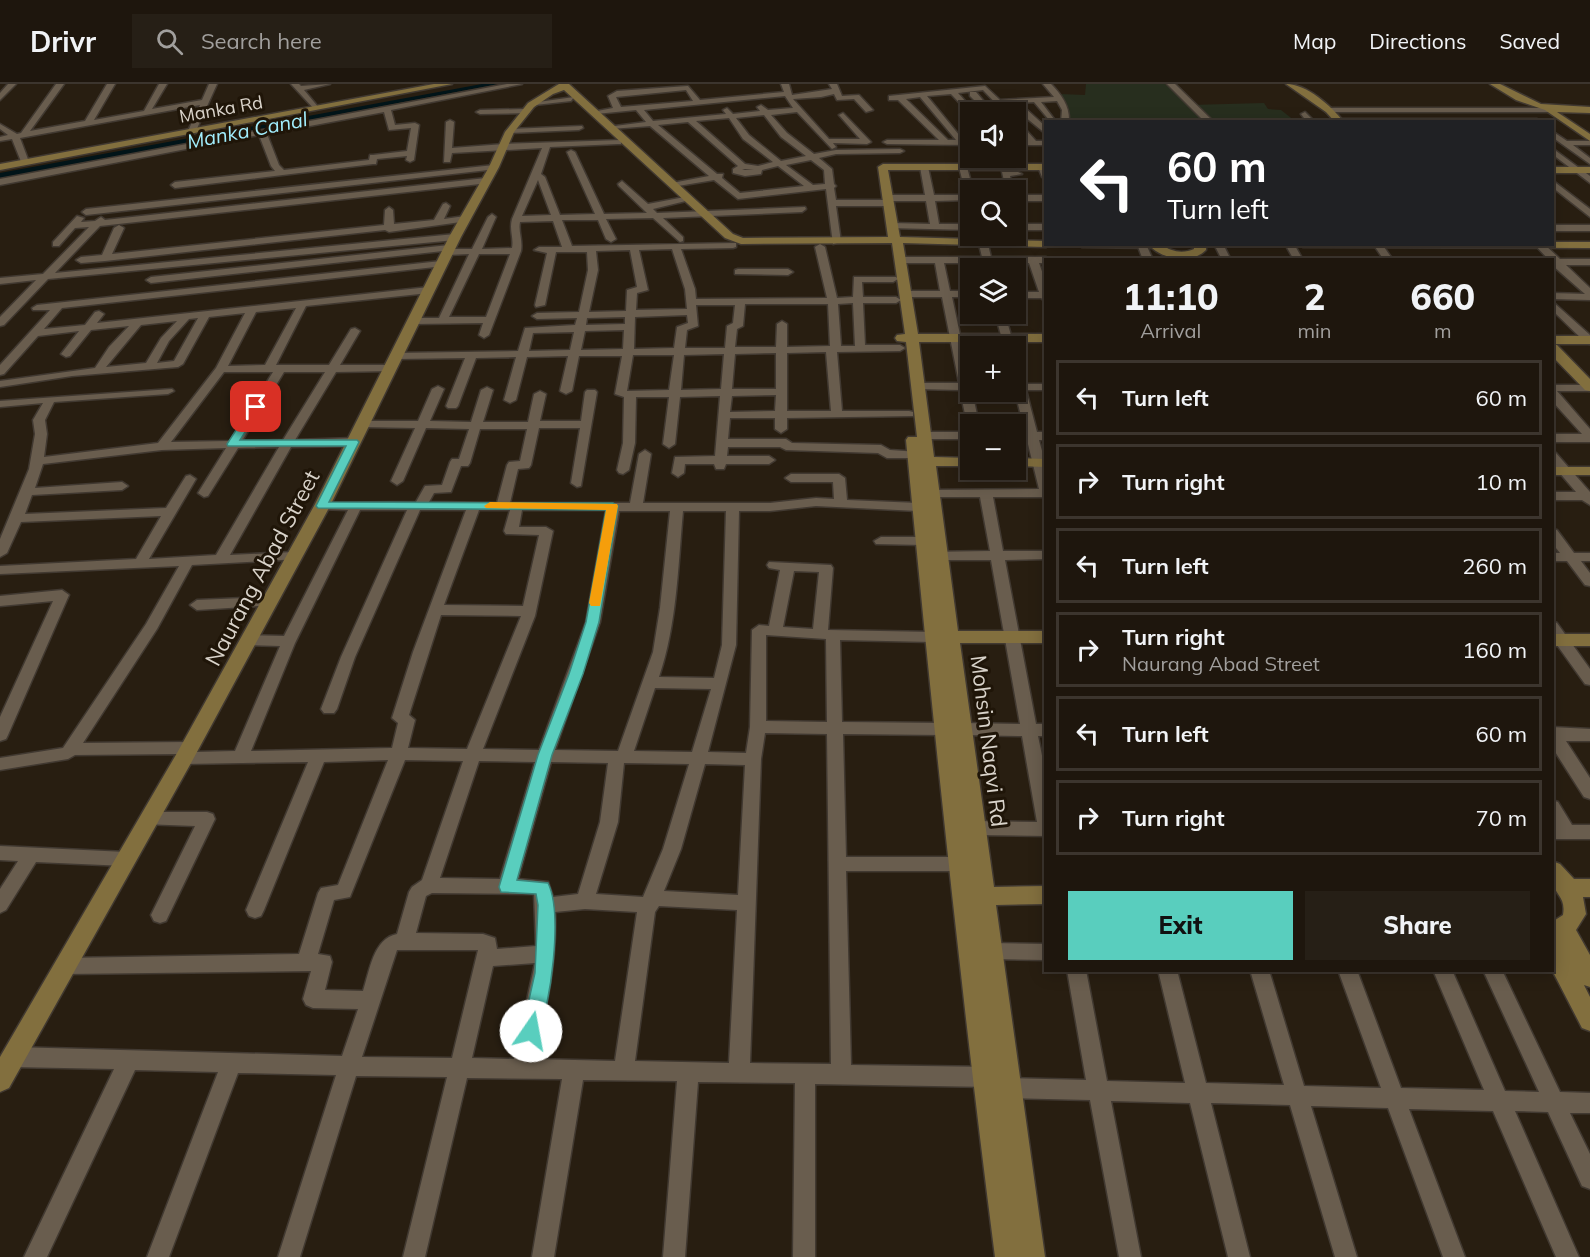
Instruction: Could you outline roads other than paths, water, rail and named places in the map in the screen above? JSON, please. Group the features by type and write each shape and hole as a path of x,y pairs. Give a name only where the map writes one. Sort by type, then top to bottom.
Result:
{"street":[{"path":"0,98 12,84"},
{"path":"19,136 60,84"},
{"path":"88,123 113,84"},
{"path":"147,112 163,84"},
{"path":"192,131 213,84"},
{"path":"297,87 326,84"},
{"path":"0,182 518,84"},
{"path":"785,84 787,96 797,110 806,116 836,152"},
{"path":"596,112 821,95 820,93 842,84"},
{"path":"1047,84 1056,91 1057,99 1066,110 1065,120"},
{"path":"1171,84 1191,103 1196,113 1207,120"},
{"path":"1290,84 1329,110 1338,120"},
{"path":"1494,84 1520,101 1549,110 1590,138"},
{"name":"Manka Rd","path":"0,167 441,85"},
{"path":"297,87 315,108"},
{"path":"618,110 613,94 692,87 698,103"},
{"path":"833,87 840,98 856,97 869,110"},
{"path":"908,87 918,94 960,141"},
{"path":"563,88 596,112 613,134 675,185 686,200"},
{"path":"563,88 702,214 729,236 741,242 960,240"},
{"name":"Naurang Abad Street","path":"0,1080 187,753 322,506 448,250 498,158 530,107 563,88"},
{"path":"886,106 899,99 918,94 985,88 998,102 1057,99"},
{"path":"486,90 480,113 530,107"},
{"path":"952,91 962,102"},
{"path":"973,94 981,102"},
{"path":"899,99 945,142"},
{"path":"1036,100 1050,119"},
{"path":"0,139 204,102"},
{"path":"638,108 651,123 738,196 831,186"},
{"path":"387,109 392,128 415,125 409,163"},
{"path":"763,110 784,135 828,169 836,242"},
{"path":"73,226 119,228 498,158 613,134 651,123 690,120 729,113 797,110"},
{"path":"1329,110 1590,110"},
{"path":"1396,110 1407,120"},
{"path":"1467,110 1479,120"},
{"path":"1522,110 1537,120"},
{"path":"729,113 746,137 811,188"},
{"path":"1026,114 1044,130"},
{"path":"1305,114 1310,120"},
{"path":"843,115 867,141"},
{"path":"690,120 740,169"},
{"path":"446,166 450,122"},
{"path":"0,126 19,136 25,162"},
{"path":"173,196 446,166 498,158 579,128"},
{"path":"895,130 901,145 902,167"},
{"path":"261,132 278,169"},
{"path":"1026,132 1034,143"},
{"path":"95,227 498,158 547,145 613,134"},
{"path":"1554,134 1590,162"},
{"path":"483,148 486,137"},
{"path":"827,141 867,141 901,145"},
{"path":"675,185 740,169 758,168 836,152 875,151 901,145 960,142"},
{"path":"1026,143 1044,143"},
{"path":"1554,143 1590,143"},
{"path":"484,335 516,250 518,240 514,228 516,219 536,176 547,145"},
{"path":"448,150 483,148 498,158"},
{"path":"875,151 878,163 883,167 960,167"},
{"path":"571,152 611,239"},
{"path":"1554,152 1590,180"},
{"path":"278,169 373,162 373,157 411,153"},
{"path":"56,244 88,209 111,210 498,158"},
{"path":"175,185 329,159"},
{"name":"Mohsin Naqvi Rd","path":"883,167 901,297 909,414 919,459 932,493 929,551"},
{"path":"924,167 935,226"},
{"path":"1026,167 1044,170"},
{"path":"1554,170 1590,170"},
{"path":"1007,180 1005,174 1018,174"},
{"path":"536,176 541,177 546,188 567,249"},
{"path":"622,184 657,217 678,243 690,289 693,326 682,327 669,444"},
{"path":"1554,184 1590,214"},
{"path":"833,203 960,197"},
{"path":"1026,198 1044,198"},
{"path":"0,322 95,227 118,199"},
{"path":"647,207 686,200"},
{"path":"1575,201 1590,201"},
{"path":"437,223 446,206"},
{"path":"516,219 600,216 657,217 802,209"},
{"path":"389,210 389,229"},
{"path":"702,214 721,240 734,245"},
{"path":"443,320 492,217"},
{"path":"87,251 81,260 389,229 465,219"},
{"path":"1554,220 1564,228"},
{"path":"539,250 634,248 678,243 820,247 894,242 935,226 960,226"},
{"path":"1026,227 1044,227"},
{"path":"105,258 119,228"},
{"path":"1554,228 1590,228"},
{"path":"894,242 939,260 960,262"},
{"name":"Mohsin Naqvi Rd","path":"894,242 893,279 901,297"},
{"path":"1026,242 1044,244"},
{"path":"734,245 738,275 788,272"},
{"path":"1554,245 1590,245"},
{"path":"1155,246 1163,252 1184,257 1200,250 1200,246"},
{"path":"1457,246 1468,258"},
{"path":"1540,246 1551,258"},
{"path":"820,247 833,300 837,415"},
{"path":"634,248 644,290 632,290 628,352 621,394 781,392"},
{"path":"566,391 585,314 592,270 591,249"},
{"path":"0,281 158,266 448,250 475,252 516,250"},
{"path":"158,266 152,280 448,250"},
{"path":"36,333 252,310 282,303 302,305 333,289 448,250"},
{"path":"552,250 539,310 585,314 692,307 740,301 858,300 960,294"},
{"path":"939,260 960,357"},
{"path":"1033,260 1044,293"},
{"path":"1026,261 1044,260"},
{"path":"1555,262 1590,262"},
{"path":"1555,262 1590,295"},
{"path":"176,293 186,276"},
{"path":"860,349 857,279 893,279"},
{"path":"373,297 381,283"},
{"path":"36,308 176,293 333,289 373,297 429,290"},
{"path":"1026,295 1044,296"},
{"path":"1554,296 1590,295"},
{"path":"232,312 244,296"},
{"path":"721,463 732,326 738,326 740,301"},
{"path":"204,493 274,370 302,305"},
{"path":"0,372 59,306"},
{"path":"1554,306 1590,341"},
{"path":"162,446 221,369 252,310"},
{"path":"66,354 99,314"},
{"path":"0,384 98,371 178,364 205,315"},
{"path":"149,366 165,340 185,318"},
{"path":"414,321 490,320"},
{"path":"98,371 113,349 137,323"},
{"path":"781,429 782,324"},
{"path":"510,400 528,330 630,327"},
{"path":"220,560 355,331"},
{"path":"221,369 332,369 472,355 860,349 904,341 960,338"},
{"path":"1026,340 1044,338"},
{"path":"1554,340 1590,341"},
{"name":"Mohsin Naqvi Rd","path":"904,341 918,387 925,435 919,459 918,507 929,551 942,637 963,729 1031,1257"},
{"path":"1554,350 1590,387"},
{"path":"452,406 472,355"},
{"path":"918,387 960,387"},
{"path":"1026,387 1044,387"},
{"path":"1554,388 1590,387"},
{"path":"397,481 438,389"},
{"path":"329,709 348,657 418,506 429,489 447,489 456,462 464,463 487,390"},
{"path":"0,404 168,391"},
{"path":"577,483 591,392"},
{"path":"503,506 513,465 525,465 540,394"},
{"path":"623,470 629,443 630,394"},
{"path":"1554,395 1590,437"},
{"path":"0,553 38,461 43,439 39,420 50,400"},
{"path":"1021,402 1042,463 1026,462"},
{"path":"725,415 909,414"},
{"path":"363,423 476,426 586,424"},
{"path":"925,435 960,436"},
{"path":"1026,436 1044,436"},
{"path":"1554,438 1590,437"},
{"path":"38,461 162,446 354,442"},
{"path":"722,443 786,443 786,446 881,449 887,454 960,461"},
{"path":"636,506 645,454"},
{"path":"678,473 679,460 721,463 769,460"},
{"path":"1556,465 1590,463"},
{"path":"1556,465 1590,471"},
{"path":"1556,465 1589,498"},
{"path":"791,478 839,478 841,502"},
{"path":"140,563 190,479"},
{"path":"26,492 122,486"},
{"path":"932,493 1044,492"},
{"path":"986,493 1044,812"},
{"path":"1554,496 1589,498"},
{"path":"322,506 770,507 841,502 918,507"},
{"path":"241,756 289,641 356,506"},
{"path":"306,962 327,893 344,892 399,754 407,720 400,718 474,506"},
{"path":"429,885 473,754 529,611 546,531 511,531 517,506"},
{"path":"507,887 545,755 576,674 592,622 613,506"},
{"path":"585,901 609,822 621,757 660,652 667,608 677,506"},
{"path":"624,1071 646,912 672,849 720,684 729,645 733,507"},
{"path":"16,518 171,512"},
{"path":"1554,536 1590,582"},
{"path":"881,541 929,551 1044,555"},
{"path":"0,570 294,556"},
{"path":"1554,556 1590,557"},
{"path":"0,764 68,753 152,626 188,561"},
{"path":"775,632 781,565 826,568 826,634 835,728 841,1075"},
{"path":"0,601 62,595 6,707 0,735"},
{"path":"197,605 269,602"},
{"path":"436,610 529,611"},
{"path":"739,1073 753,759 758,727 759,630 942,637 1044,637"},
{"path":"1556,635 1590,640"},
{"path":"1556,635 1590,680"},
{"name":"Mohsin Naqvi Rd","path":"942,637 943,729 985,1082 1009,1257"},
{"path":"248,640 289,641"},
{"path":"650,682 720,684"},
{"path":"758,727 943,729"},
{"path":"963,729 1044,730"},
{"path":"1554,735 1590,735"},
{"path":"1554,737 1590,792"},
{"path":"70,749 241,756 473,754 753,759"},
{"path":"255,910 319,754"},
{"path":"1554,813 1560,832 1590,832"},
{"path":"149,819 207,819 160,915"},
{"path":"976,828 1044,828"},
{"path":"0,853 126,859"},
{"path":"0,905 32,855"},
{"path":"837,864 959,864"},
{"path":"1554,872 1581,895 1573,921 1568,952 1590,1020"},
{"path":"404,941 418,892 429,885 542,888 546,905 544,973 522,1069"},
{"path":"963,896 1044,895"},
{"path":"546,905 585,901 747,903"},
{"path":"289,1257 386,950 391,944 404,941 483,942 488,944 486,958 414,1257"},
{"path":"992,951 1044,952"},
{"path":"486,958 544,954"},
{"path":"65,966 323,962 313,999 370,1000"},
{"path":"1076,972 1130,1257"},
{"path":"1168,972 1239,1257"},
{"path":"1260,972 1346,1257"},
{"path":"1348,972 1454,1257"},
{"path":"1443,972 1568,1257"},
{"path":"1493,972 1590,1178"},
{"path":"13,1057 841,1075 1009,1083 1099,1091 1590,1103"},
{"path":"35,1257 129,1060"},
{"path":"158,1257 232,1063"},
{"path":"543,1257 574,1070"},
{"path":"674,1257 688,1072"},
{"path":"804,1257 805,1074"}],"waterway":[{"name":"Manka Canal","path":"0,176 494,84"}]}
